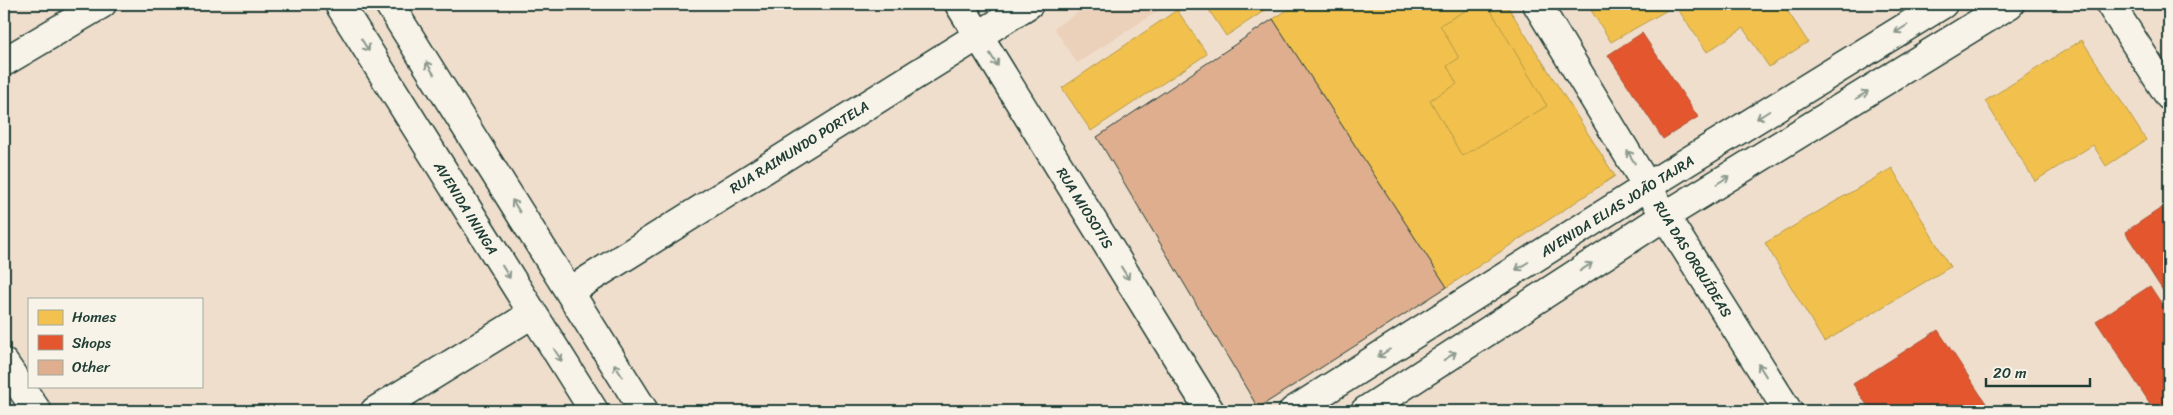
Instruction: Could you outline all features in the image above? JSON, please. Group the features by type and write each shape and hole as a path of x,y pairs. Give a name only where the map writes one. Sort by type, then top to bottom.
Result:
{"street":[{"path":"4,62 102,4"},
{"name":"AVENIDA ININGA","path":"340,4 594,411"},
{"path":"389,4 644,411"},
{"name":"RUA MIOSOTIS","path":"959,4 1210,411"},
{"name":"RUA RAIMUNDO PORTELA","path":"570,291 1029,4"},
{"name":"RUA DAS ORQUÍDEAS","path":"1537,4 1665,216 1788,411"},
{"name":"AVENIDA ELIAS JOÃO TAJRA","path":"1293,411 1648,186 1943,4"},
{"path":"1365,411 1665,216 2010,4"},
{"path":"2110,4 2169,96"},
{"path":"375,411 532,314"},
{"path":"4,363 37,411"}],"shaded area":[{"path":"1091,4 1169,4 1077,63 1054,28"}],"building: Homes":[{"path":"1205,4 1260,4 1264,11 1226,36"},
{"path":"1297,4 1506,4 1615,176 1444,289 1273,19"},
{"path":"1477,4 1487,4 1547,106 1462,156 1430,100 1457,84 1447,66 1459,58 1440,25"},
{"path":"1587,4 1678,4 1611,42"},
{"path":"1783,4 1808,42 1769,67 1743,28 1707,52 1675,5"},
{"path":"1177,10 1207,54 1091,131 1062,88"},
{"path":"2082,40 2146,140 2106,166 2093,145 2035,181 1985,101"},
{"path":"1289,124 1340,154 1278,258 1235,232 1248,211 1218,194 1253,135 1274,147"},
{"path":"1892,168 1950,267 1824,342 1765,243"}],"building: Shops":[{"path":"1642,33 1698,117 1663,139 1608,55"},
{"path":"2169,203 2169,300 2125,232"},
{"path":"2150,286 2169,315 2169,401 2155,411 2096,321"},
{"path":"1938,330 1991,411 1871,411 1853,384"}],"building: Other":[{"path":"1273,19 1447,287 1258,408 1097,137"}]}
